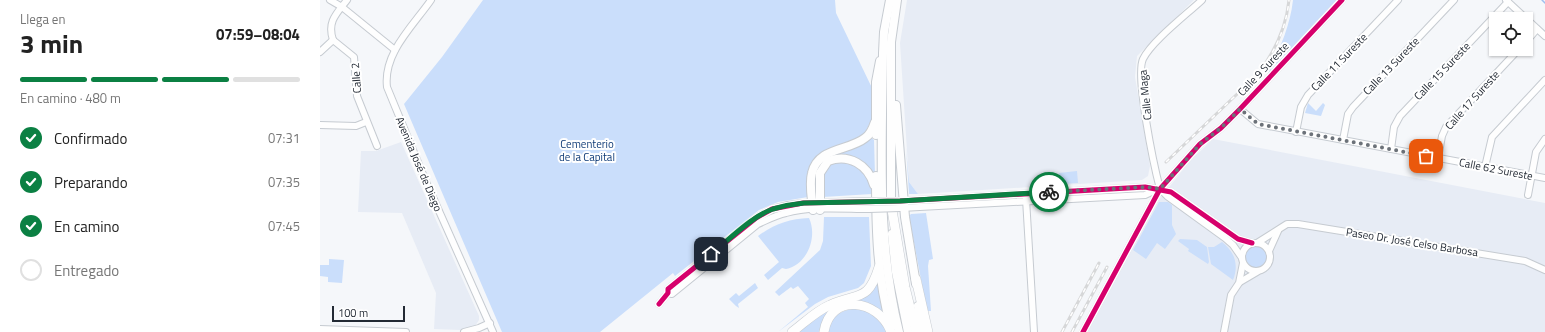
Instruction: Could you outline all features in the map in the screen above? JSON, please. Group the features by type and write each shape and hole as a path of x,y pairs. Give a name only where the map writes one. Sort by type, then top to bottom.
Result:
{"highway":[{"path":"900,204 903,280 915,332"},
{"path":"792,332 831,304 865,294 873,282 879,267"},
{"path":"916,279 928,332"},
{"path":"824,332 828,319 835,312 844,306 857,304 876,311 892,332"}],"main road":[{"path":"890,0 884,32 883,53 883,233 888,281 899,332"},
{"path":"897,0 892,30 892,57 900,204 916,279 915,332"},
{"path":"873,199 878,68 883,53"},
{"path":"892,57 896,84 900,204"},
{"path":"816,206 812,174 816,164 828,153 866,138 872,131 876,120"},
{"path":"816,206 821,168 828,161 837,158 851,160 860,163 867,170 872,178 879,267 892,332"}],"street":[{"path":"330,0 342,7 395,50"},
{"path":"320,52 333,40 330,29 331,23 347,0"},
{"name":"Avenida José de Diego","path":"431,0 395,50 387,67 387,87 427,184 493,332"},
{"name":"Calle Maga","path":"1160,189 1146,113 1140,69 1146,54 1202,0"},
{"name":"Calle 9 Sureste","path":"1083,332 1160,189 1200,144 1221,128 1240,109 1342,0"},
{"name":"Calle 11 Sureste","path":"1296,132 1300,107 1308,94 1398,0"},
{"name":"Calle 13 Sureste","path":"1343,140 1348,114 1352,106 1454,0"},
{"path":"1507,1 1545,36"},
{"name":"Calle 15 Sureste","path":"1390,149 1394,126 1400,116 1507,1"},
{"path":"1533,34 1537,29"},
{"name":"Calle 2","path":"333,40 354,57 357,96 366,122 377,146"},
{"name":"Calle 17 Sureste","path":"1438,158 1442,136 1446,127 1512,56"},
{"path":"1485,167 1492,137 1545,80"},
{"name":"Calle 62 Sureste","path":"1240,109 1258,124 1545,178"},
{"path":"320,125 356,126 366,122"},
{"path":"1528,195 1537,149 1545,139"},
{"path":"659,304 668,293 668,288 756,218 772,209 788,205 870,208 1026,193 1145,187 1171,192 1238,240 1263,244 1269,251"},
{"path":"816,206 873,199 900,204 1026,202 1145,195 1160,189"},
{"path":"1160,189 1167,196 1233,245 1249,270 1258,272"},
{"path":"1026,193 1034,332"},
{"name":"Paseo Dr. José Celso Barbosa","path":"1254,243 1278,231 1287,224 1303,225 1526,260 1545,270"},
{"path":"1224,332 1232,295 1238,284 1243,279 1264,270 1270,263 1269,251 1278,231"},
{"path":"1238,284 1242,260 1246,248 1254,243"},
{"path":"464,332 490,323"},
{"path":"320,329 406,332"}],"shaded area":[{"path":"907,0 1194,0 1137,56 1135,77 1150,166 1148,176 1142,180 918,194 909,182 900,43"},
{"path":"1213,139 1545,203 1545,332 1087,332 1158,201 1190,161"},
{"path":"401,142 479,316 479,320 475,326 460,330 434,329 436,293 402,213 358,212 361,151 376,151"}],"green space":[{"name":"Cementerio de la Capital","path":"483,0 835,0 836,13 873,90 872,119 864,134 853,140 826,150 816,158 808,197 778,202 759,210 675,276 673,273 600,332 502,332 404,104 442,57"},
{"path":"1293,0 1339,0 1266,77 1286,30"},
{"path":"1308,103 1316,111 1323,103 1325,105 1321,116 1305,113"},
{"path":"870,137 874,140 875,175 867,165 853,157 827,160 816,193 814,193 813,177 821,162"},
{"path":"906,147 909,182 918,194 909,194"},
{"path":"841,161 859,168 867,175 872,194 823,197 822,178 825,170 834,163"},
{"path":"1077,171 1078,183 1060,184 1059,173"},
{"path":"1159,202 1168,202 1172,205 1172,225 1176,234 1165,249 1157,243 1146,259 1133,250"},
{"path":"926,213 933,259 929,260 928,266 931,311 927,311 909,216 911,214"},
{"path":"824,217 869,217 871,266 864,283 858,288 828,297 815,304 778,332 808,307 805,303 809,299 798,286 793,289 791,287 779,296 775,292 820,250 823,241"},
{"path":"809,218 812,233 809,249 805,256 800,262 793,266 786,269 782,268 768,280 764,275 779,262 758,236 770,228 782,223"},
{"path":"1180,239 1197,240 1207,247 1208,264 1188,251 1189,249 1178,241"},
{"path":"1222,242 1230,250 1235,259 1236,269 1233,280 1211,264 1208,247 1214,247"},
{"path":"1257,246 1266,249 1269,258 1266,267 1257,270 1248,267 1245,258 1248,249"},
{"path":"329,259 344,260 342,283 328,282 328,277 320,276 320,265 329,265"},
{"path":"877,278 886,316 877,310 842,306 822,332 795,332 823,310 857,299"},
{"path":"755,283 758,288 738,304 739,308 729,299 736,293 739,296"},
{"path":"860,307 876,315 887,332 827,332 831,321 835,317 843,311"}],"waterway":[{"path":"1542,0 1545,3"}],"railway":[{"path":"1166,162 1257,75 1279,40 1288,11 1289,0"},
{"path":"1062,332 1099,263"},
{"path":"1072,332 1107,267"}],"cycle path":[{"path":"1083,332 1160,189 1200,144 1221,128 1240,109 1342,0"},
{"path":"659,304 668,293 668,289 756,218 772,209 803,203 900,201 1145,187 1171,192 1238,239 1252,243"}],"way so far":[{"path":"1049,192 1145,187 1160,189 1200,144 1221,128 1240,109 1258,124 1426,156"}],"route":[{"path":"711,254 756,218 772,209 788,205 804,203 900,201 1049,192"}]}
